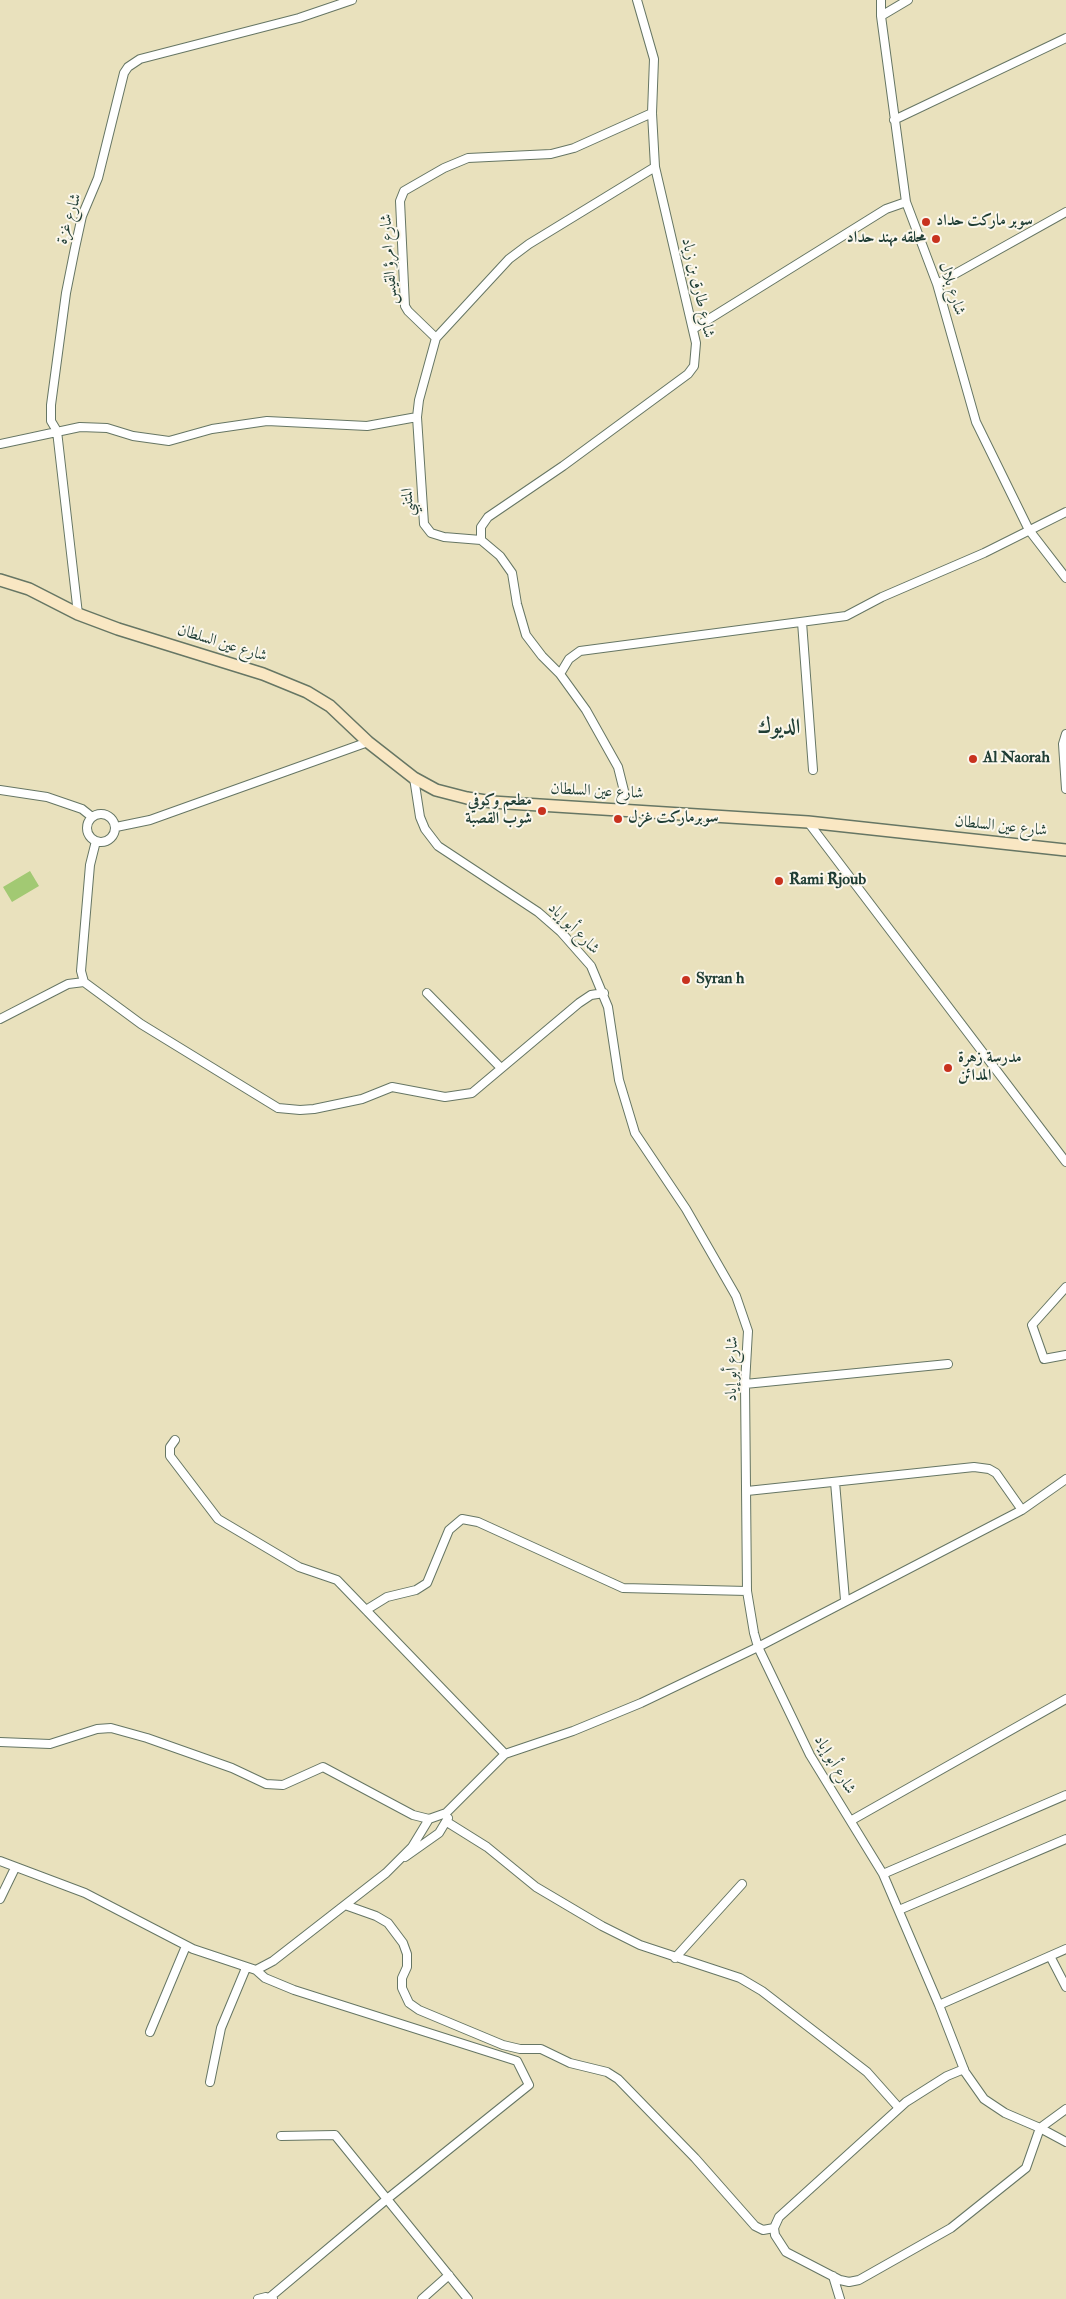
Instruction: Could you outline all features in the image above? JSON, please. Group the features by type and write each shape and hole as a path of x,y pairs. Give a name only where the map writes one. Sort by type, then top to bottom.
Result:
{"main road":[{"name":"شارع عين السلطان","path":"0,580 29,589 78,614 118,629 264,674 307,692 330,706 368,742 414,778 436,790 492,802 808,822 1066,850"}],"street":[{"name":"شارع غزة","path":"78,614 57,431 51,421 51,405 66,293 82,216 98,178 124,73 128,67 140,59 299,18 352,0"},
{"name":"شارع طارق بن زياد","path":"481,540 481,526 488,517 563,466 688,374 694,366 697,353 693,329 655,167 652,113 654,59 636,0"},
{"name":"شارع بلال","path":"881,0 881,16 906,202 937,284 976,422 1029,530 1066,578"},
{"path":"881,16 908,0"},
{"path":"894,120 1066,38"},
{"name":"شارع امرؤ القيس","path":"436,338 405,306 400,201 404,191 444,168 468,158 551,154 574,148 652,113"},
{"path":"0,444 80,427 106,428 133,436 169,441 212,429 267,421 366,426 417,417 436,338 510,259 529,244 655,167"},
{"path":"693,329 886,209 906,202"},
{"path":"937,284 1066,212"},
{"name":"المتنبي","path":"417,417 424,524 431,532 438,536 481,540"},
{"path":"560,674 574,654 587,648 846,616 882,597 984,553 1066,512"},
{"path":"481,540 492,547 512,573 526,635 542,656 560,674 586,710 618,767 624,791 618,810"},
{"path":"802,622 813,770"},
{"path":"1066,734 1063,744 1066,789"},
{"path":"116,827 150,820 368,742"},
{"name":"شارع أبو إياد","path":"414,778 420,817 425,829 438,846 551,922 591,966 604,994 619,1080 635,1133 705,1240 743,1313 748,1330 745,1384 747,1591 758,1647 810,1755 852,1820 883,1874 964,2069 984,2099 1005,2113 1066,2142"},
{"path":"0,790 47,797 82,809 92,817"},
{"path":"92,817 105,814 112,819 116,827"},
{"path":"92,817 87,830 96,841"},
{"path":"808,822 1066,1162"},
{"path":"96,841 110,840 116,827"},
{"path":"96,841 90,866 81,971 84,982 142,1024 278,1108 300,1110 314,1108 362,1099 392,1087 445,1097 463,1096 472,1093 579,1003 591,995 604,994"},
{"path":"0,1019 68,984 84,982"},
{"path":"427,993 501,1068"},
{"path":"1066,1287 1032,1325 1044,1359 1066,1355"},
{"path":"745,1384 948,1364"},
{"path":"174,1440 170,1447 170,1456 218,1519 299,1568 338,1580 505,1754"},
{"path":"747,1491 974,1467 989,1469 1002,1479 1022,1510"},
{"path":"0,1742 50,1744 97,1729 111,1728 147,1738 275,1785 283,1785 323,1767 413,1815 429,1819 440,1817 451,1809 505,1754 573,1731 641,1703 758,1647 845,1600 1022,1510 1066,1479"},
{"path":"835,1482 845,1600"},
{"path":"366,1610 388,1597 416,1590 428,1583 449,1530 462,1519 478,1522 623,1588 747,1591"},
{"path":"852,1820 1066,1699"},
{"path":"883,1874 1066,1795"},
{"path":"399,1860 429,1841 447,1822 451,1809"},
{"path":"256,1970 273,1961 399,1860 412,1847 429,1819"},
{"path":"447,1822 487,1847 536,1887 571,1908 640,1945 740,1978 762,1991 867,2072 899,2108"},
{"path":"899,1910 1066,1839"},
{"path":"0,1861 85,1893 186,1946 256,1970 266,1978 294,1990 517,2061 529,2085 387,2199 271,2298 258,2299"},
{"path":"0,1899 15,1868"},
{"path":"675,1958 742,1884"},
{"path":"345,1905 376,1916 388,1923 403,1943 407,1954 407,1967 402,1978 402,1988 409,2003 420,2010 503,2045 520,2049 541,2048 577,2065 607,2072 618,2079 695,2158 755,2226 763,2230 774,2228"},
{"path":"150,2032 186,1946"},
{"path":"939,2005 1066,1948"},
{"path":"1050,1956 1066,1987"},
{"path":"210,2082 221,2028 246,1968"},
{"path":"964,2069 947,2076 899,2108 779,2217 774,2228 779,2244 786,2252 833,2276 849,2282 859,2280 951,2228 1026,2168 1040,2128 1066,2109"},
{"path":"281,2136 335,2135 468,2299"},
{"path":"422,2299 449,2274"},
{"path":"833,2276 840,2299"}],"green space":[{"path":"30,871 39,886 12,902 3,887"}],"place":[{"name":"سوبر ماركت حداد","path":"926,222"},
{"name":"محلقه مهند حداد","path":"936,239"},
{"name":"Al Naorah","path":"973,759"},
{"name":"مطعم وكوفي شوب القصبة","path":"542,811"},
{"name":"سوبرماركت غزل","path":"618,819"},
{"name":"Rami Rjoub","path":"779,881"},
{"name":"Syran h","path":"686,980"},
{"name":"مدرسة زهرة المدائن","path":"948,1068"}],"district":[{"name":"الديوك","path":"779,728"}]}
